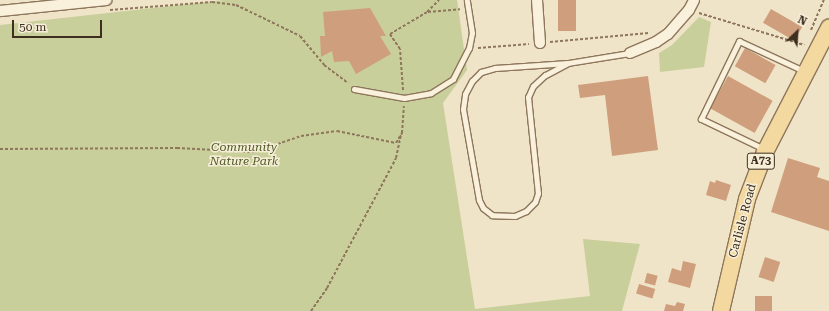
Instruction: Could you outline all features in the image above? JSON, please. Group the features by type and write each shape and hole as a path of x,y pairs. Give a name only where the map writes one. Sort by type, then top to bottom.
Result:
{"main road":[{"name":"Carlisle Road","path":"721,311 747,199 766,150 804,72 829,28"}],"street":[{"path":"0,11 106,0"},
{"path":"537,0 540,43"},
{"path":"630,53 668,34 689,10 694,0"}],"lane":[{"path":"354,89 404,98 431,94 453,79 469,48 472,33 467,0"},
{"path":"766,150 701,119 739,40 804,72"},
{"path":"568,63 545,75 533,86 528,97 538,193 535,202 526,211 515,216 492,215 482,208 479,200 463,109 469,88 481,72 495,68 568,63 630,53"}],"path":[{"path":"311,311 327,288 396,158 402,132 404,98 400,49 390,34 427,12 439,0"},
{"path":"811,31 824,0"},
{"path":"105,11 212,2 236,5 300,36 324,65 354,89"},
{"path":"427,12 468,8"},
{"path":"689,10 805,46 808,38"},
{"path":"469,48 656,32"},
{"path":"0,149 177,148 254,152 301,136 337,131 396,143 402,132"}],"green space":[{"name":"Community Nature Park","path":"224,0 457,0 467,70 443,103 475,309 590,296 583,239 640,244 622,311 0,311 0,25"},
{"path":"699,17 711,22 704,67 660,72 659,53 672,45"}],"building":[{"path":"558,0 576,0 576,31 558,31"},
{"path":"370,8 386,36 380,36 391,54 356,74 349,61 334,62 332,51 321,57 320,36 325,36 323,12"},
{"path":"771,9 802,27 794,41 763,23"},
{"path":"745,48 776,65 765,83 735,66"},
{"path":"648,76 658,150 612,156 605,95 580,98 578,85"},
{"path":"728,76 773,101 755,133 710,108"},
{"path":"788,158 820,168 817,177 829,181 829,231 771,212"},
{"path":"716,180 731,185 726,201 706,195 710,181 715,183"},
{"path":"765,257 780,262 774,282 759,277"},
{"path":"683,261 696,264 690,288 668,282 672,268 681,271"},
{"path":"647,273 658,276 655,286 644,283"},
{"path":"639,284 655,289 652,299 636,294"},
{"path":"755,296 772,296 772,311 755,311"},
{"path":"677,302 685,304 683,311 664,311 666,304 675,306"}]}
